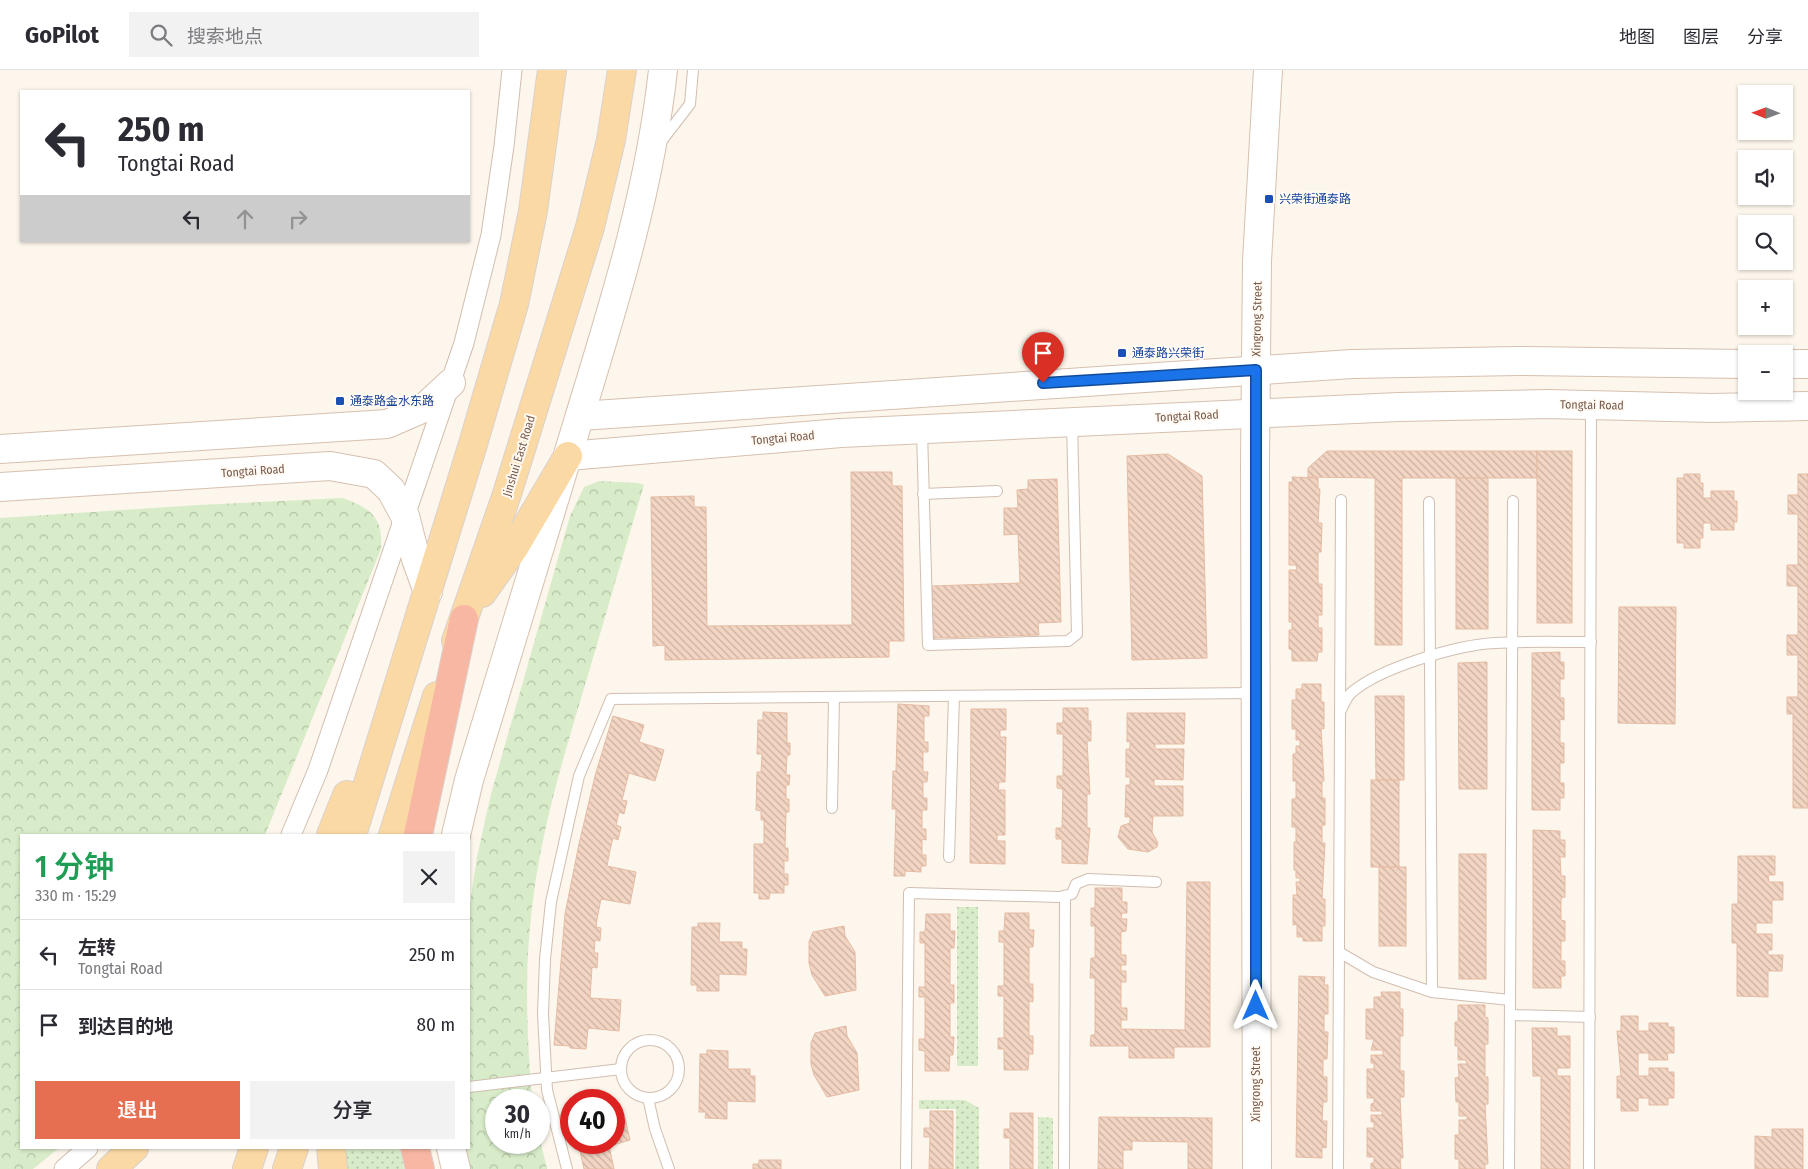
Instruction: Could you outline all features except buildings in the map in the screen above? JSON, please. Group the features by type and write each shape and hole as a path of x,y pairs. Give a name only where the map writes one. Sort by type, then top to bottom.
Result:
{"highway":[{"path":"418,834 464,619"},
{"path":"415,1149 420,1169"}],"main road":[{"path":"352,834 428,592 514,304 533,211 552,70"},
{"name":"Jinshui East Road","path":"393,834 464,619 508,494 590,227 611,140 622,70"},
{"path":"464,619 514,548 568,456"},
{"path":"331,834 428,592"},
{"path":"111,1169 133,1149"},
{"path":"248,1169 254,1149"},
{"path":"287,1169 294,1149"}],"street":[{"path":"291,834 318,770 464,343 491,235 504,146 512,70"},
{"path":"456,834 469,780 616,299 645,189 663,70"},
{"name":"Xingrong Street","path":"1257,1169 1255,413 1257,262 1268,70"},
{"path":"580,416 1352,364 1518,361 1738,364"},
{"path":"1793,364 1808,364"},
{"path":"0,449 387,424 424,408 450,383"},
{"name":"Tongtai Road","path":"568,456 841,433 1255,413 1408,407 1591,405 1712,408 1808,406"},
{"name":"Tongtai Road","path":"0,487 330,466 374,474 391,490 405,516 416,559 428,592"},
{"path":"71,1167 89,1149"},
{"path":"91,1149 107,1169"},
{"path":"451,1149 456,1169"}],"lane":[{"path":"651,153 690,104 693,70"},
{"path":"1589,1169 1591,405"},
{"path":"922,429 928,645 1068,641 1077,634 1072,421"},
{"path":"924,494 997,492"},
{"path":"1338,1169 1341,500"},
{"path":"1509,1169 1513,501"},
{"path":"1429,502 1432,992"},
{"path":"1340,713 1349,694 1365,683 1393,669 1467,646 1512,642 1591,642"},
{"path":"567,1169 547,1090 546,1078 543,1014 550,902 579,776 611,699 1255,693"},
{"path":"949,857 954,696"},
{"path":"832,808 834,697"},
{"path":"906,1169 909,893 1065,896 1072,894 1080,880 1156,882"},
{"path":"1064,1169 1065,896"},
{"path":"1339,952 1373,972 1432,992 1510,1000"},
{"path":"1510,1015 1590,1017"},
{"path":"658,1040 672,1050 679,1065 677,1082 665,1094 648,1098 634,1093 628,1088 621,1069 623,1057 628,1050 642,1041 658,1040"},
{"path":"470,1087 621,1069"},
{"path":"648,1098 655,1129 669,1169"}],"green space":[{"path":"599,481 644,485 566,748 540,854 529,932 527,980 531,1089 485,1089 485,1154 543,1154 547,1169 470,1169 465,1149 470,1149 470,903 477,857 491,794 570,516 584,487"},
{"path":"343,498 361,506 373,515 380,529 381,549 265,834 20,834 20,1149 58,1149 33,1169 0,1169 0,518"},
{"path":"957,907 978,907 978,1066 957,1066"},
{"path":"919,1100 965,1100 979,1108 979,1169 955,1169 956,1109 919,1109"},
{"path":"1038,1117 1053,1118 1053,1169 1038,1169"},
{"path":"344,1149 400,1149 404,1169 345,1169"}],"place":[{"name":"兴荣街通泰路","path":"1269,199"},
{"name":"通泰路兴荣街","path":"1122,353"},
{"name":"通泰路金水东路","path":"340,401"}],"route":[{"path":"1043,383 1256,370 1254,481 1256,1006"}]}
